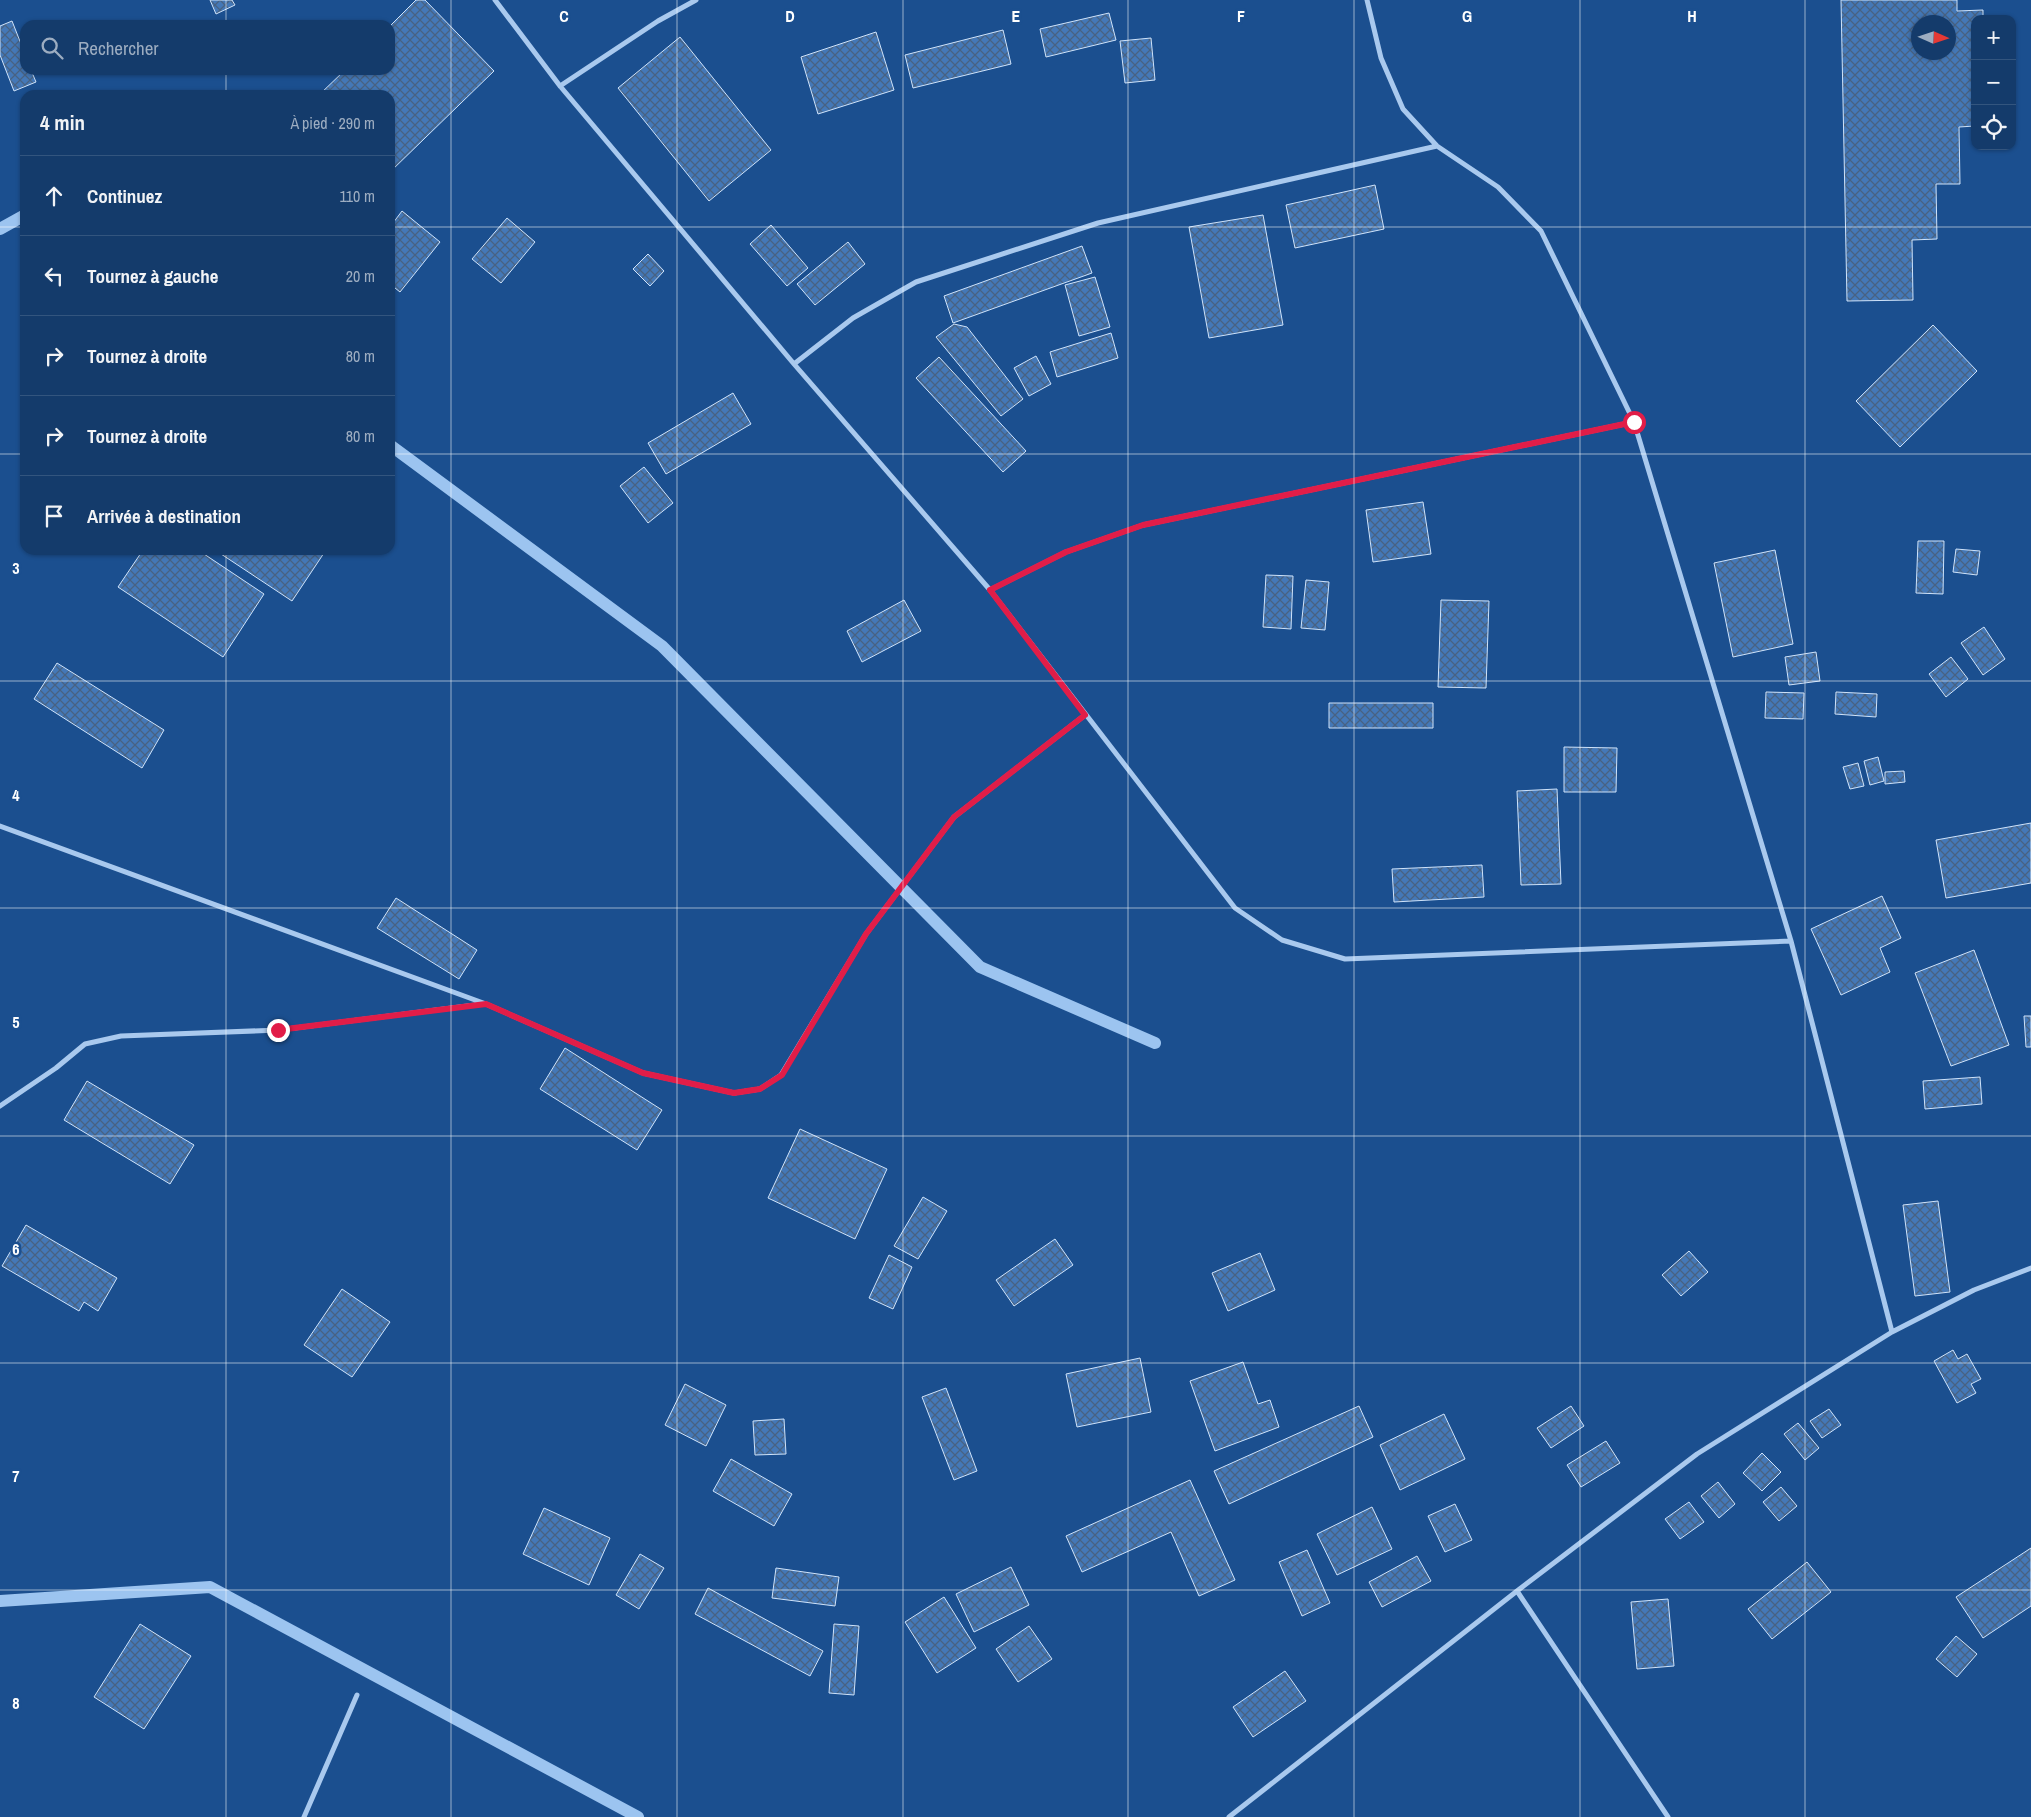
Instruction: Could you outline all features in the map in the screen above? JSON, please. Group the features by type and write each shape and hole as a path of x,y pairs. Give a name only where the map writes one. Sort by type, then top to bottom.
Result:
{"street":[{"path":"495,0 560,86 794,364 990,590 1236,908 1282,940 1345,959 1791,941"},
{"path":"560,86 658,21 696,0"},
{"path":"1367,0 1380,58 1403,109 1437,146 1498,187 1541,230 1634,422 1791,941 1892,1332"},
{"path":"794,364 853,318 916,282 1098,223 1437,146"},
{"path":"990,590 1066,552 1143,525 1634,422"},
{"path":"0,826 486,1004 643,1073 734,1093 760,1089 782,1075 866,934 954,817 1085,715"},
{"path":"0,1106 56,1068 85,1044 120,1036 278,1030 486,1004"},
{"path":"1229,1817 1516,1591 1698,1454 1892,1332 1974,1290 2031,1268"},
{"path":"1516,1591 1668,1817"},
{"path":"304,1817 358,1695"}],"building":[{"path":"210,0 232,0 235,5 216,14"},
{"path":"416,0 425,0 494,71 395,167 395,90 324,90 340,75 395,75 395,21"},
{"path":"1841,0 1957,0 1957,11 1983,10 1983,15 1971,15 1971,126 1959,127 1960,184 1936,184 1937,239 1912,240 1913,300 1847,301"},
{"path":"1109,13 1116,40 1046,57 1040,29"},
{"path":"12,21 20,41 20,75 33,75 36,82 14,91 0,55 0,26"},
{"path":"1003,30 1011,64 913,88 905,55"},
{"path":"876,32 894,90 818,114 801,57"},
{"path":"680,37 771,150 709,201 618,88"},
{"path":"1151,38 1155,80 1125,83 1120,41"},
{"path":"1375,185 1384,229 1295,248 1286,205"},
{"path":"402,211 440,242 400,292 395,288 395,220"},
{"path":"1263,215 1283,325 1209,338 1189,227"},
{"path":"507,218 535,242 501,283 472,259"},
{"path":"771,225 808,268 787,286 750,244"},
{"path":"848,242 865,264 815,305 797,284"},
{"path":"1082,246 1092,273 953,323 944,296"},
{"path":"648,254 664,271 650,286 633,269"},
{"path":"1095,277 1110,327 1079,336 1065,285"},
{"path":"954,324 967,327 1023,399 1001,416 936,337"},
{"path":"1933,325 1977,371 1900,447 1856,401"},
{"path":"1111,333 1118,358 1057,377 1050,352"},
{"path":"1036,356 1051,384 1029,396 1014,368"},
{"path":"939,357 1026,451 1003,472 916,378"},
{"path":"733,393 751,424 666,474 648,443"},
{"path":"644,467 673,503 648,523 620,486"},
{"path":"1423,502 1431,554 1373,562 1366,510"},
{"path":"1918,541 1944,541 1943,594 1916,593"},
{"path":"1956,549 1980,551 1977,575 1953,572"},
{"path":"1775,550 1793,644 1733,657 1714,563"},
{"path":"140,555 206,555 264,594 223,657 118,587"},
{"path":"223,555 323,555 292,601"},
{"path":"1266,575 1293,576 1291,629 1263,627"},
{"path":"1306,580 1329,582 1325,630 1301,628"},
{"path":"904,600 921,631 862,662 847,631"},
{"path":"1441,600 1489,601 1486,688 1438,687"},
{"path":"1984,627 2005,659 1983,675 1961,643"},
{"path":"1816,652 1820,681 1789,685 1785,657"},
{"path":"1951,657 1968,679 1946,697 1929,674"},
{"path":"57,663 164,730 142,768 34,699"},
{"path":"1766,692 1804,693 1803,719 1765,718"},
{"path":"1836,692 1877,694 1876,717 1835,714"},
{"path":"1329,703 1433,703 1433,728 1329,728"},
{"path":"1564,747 1617,748 1616,792 1564,792"},
{"path":"1878,757 1884,781 1870,785 1864,761"},
{"path":"1858,763 1864,786 1850,789 1843,767"},
{"path":"1904,771 1905,782 1885,784 1885,772"},
{"path":"1557,789 1561,884 1521,885 1517,791"},
{"path":"2031,823 2031,883 1946,898 1936,840"},
{"path":"1482,865 1484,897 1394,902 1392,869"},
{"path":"1882,896 1901,938 1880,948 1890,972 1841,995 1811,929"},
{"path":"396,898 477,950 459,979 377,928"},
{"path":"1974,950 2009,1045 1951,1066 1915,973"},
{"path":"2024,1016 2031,1016 2031,1047 2026,1047"},
{"path":"565,1048 662,1110 637,1150 540,1089"},
{"path":"1980,1077 1982,1104 1925,1109 1923,1081"},
{"path":"87,1081 194,1145 170,1184 64,1120"},
{"path":"800,1129 887,1169 855,1239 768,1198"},
{"path":"923,1197 947,1211 918,1259 894,1246"},
{"path":"1938,1201 1950,1292 1915,1296 1903,1205"},
{"path":"26,1225 117,1278 98,1311 84,1302 79,1311 2,1266"},
{"path":"1055,1239 1073,1265 1014,1306 996,1280"},
{"path":"1689,1251 1708,1272 1681,1296 1662,1275"},
{"path":"1260,1253 1275,1290 1228,1311 1212,1273"},
{"path":"889,1255 912,1267 893,1309 869,1298"},
{"path":"342,1289 390,1322 352,1377 304,1345"},
{"path":"1953,1350 1958,1359 1967,1354 1981,1379 1971,1384 1976,1393 1957,1403 1934,1361"},
{"path":"1140,1358 1151,1412 1077,1427 1066,1374"},
{"path":"1243,1362 1258,1404 1270,1400 1279,1427 1215,1451 1190,1381"},
{"path":"685,1384 726,1405 706,1446 665,1425"},
{"path":"946,1388 977,1471 954,1480 922,1397"},
{"path":"1359,1406 1373,1437 1229,1504 1214,1471"},
{"path":"1571,1406 1584,1426 1551,1448 1537,1428"},
{"path":"1829,1409 1841,1425 1822,1438 1810,1421"},
{"path":"1444,1414 1465,1459 1400,1490 1380,1445"},
{"path":"784,1419 786,1454 755,1455 753,1421"},
{"path":"1798,1423 1819,1448 1805,1460 1784,1434"},
{"path":"1606,1441 1620,1463 1581,1487 1567,1465"},
{"path":"1762,1453 1781,1472 1762,1491 1743,1473"},
{"path":"731,1459 792,1494 774,1526 713,1491"},
{"path":"1190,1480 1235,1580 1199,1596 1171,1532 1082,1572 1066,1536"},
{"path":"1718,1482 1735,1504 1719,1518 1701,1496"},
{"path":"1781,1487 1797,1506 1779,1521 1763,1502"},
{"path":"1689,1502 1704,1522 1680,1539 1665,1519"},
{"path":"1455,1504 1472,1540 1445,1552 1428,1516"},
{"path":"1372,1507 1392,1549 1337,1575 1317,1534"},
{"path":"544,1508 610,1538 589,1585 523,1554"},
{"path":"2031,1548 2031,1606 1983,1638 1956,1597"},
{"path":"1307,1550 1330,1603 1302,1616 1279,1562"},
{"path":"640,1554 664,1568 639,1609 616,1595"},
{"path":"1417,1556 1431,1581 1382,1607 1369,1582"},
{"path":"1807,1562 1831,1592 1772,1639 1748,1609"},
{"path":"1011,1567 1029,1605 974,1632 956,1594"},
{"path":"776,1568 839,1577 835,1606 772,1598"},
{"path":"708,1588 823,1651 810,1676 695,1614"},
{"path":"944,1597 976,1648 937,1673 905,1622"},
{"path":"1668,1599 1674,1666 1637,1669 1631,1602"},
{"path":"140,1624 191,1656 144,1729 94,1697"},
{"path":"834,1624 859,1626 854,1695 829,1693"},
{"path":"1029,1626 1052,1659 1018,1682 996,1649"},
{"path":"1956,1636 1977,1654 1957,1677 1936,1659"},
{"path":"1285,1671 1306,1701 1253,1737 1233,1707"}],"waterway":[{"path":"0,229 20,218"},
{"path":"395,449 662,646 980,967 1155,1043"},
{"path":"0,1601 210,1587 638,1817"}],"route":[{"path":"278,1030 486,1004 643,1073 734,1093 760,1089 782,1075 866,934 954,817 1085,715 990,590 1066,552 1143,525 1634,422"}]}
